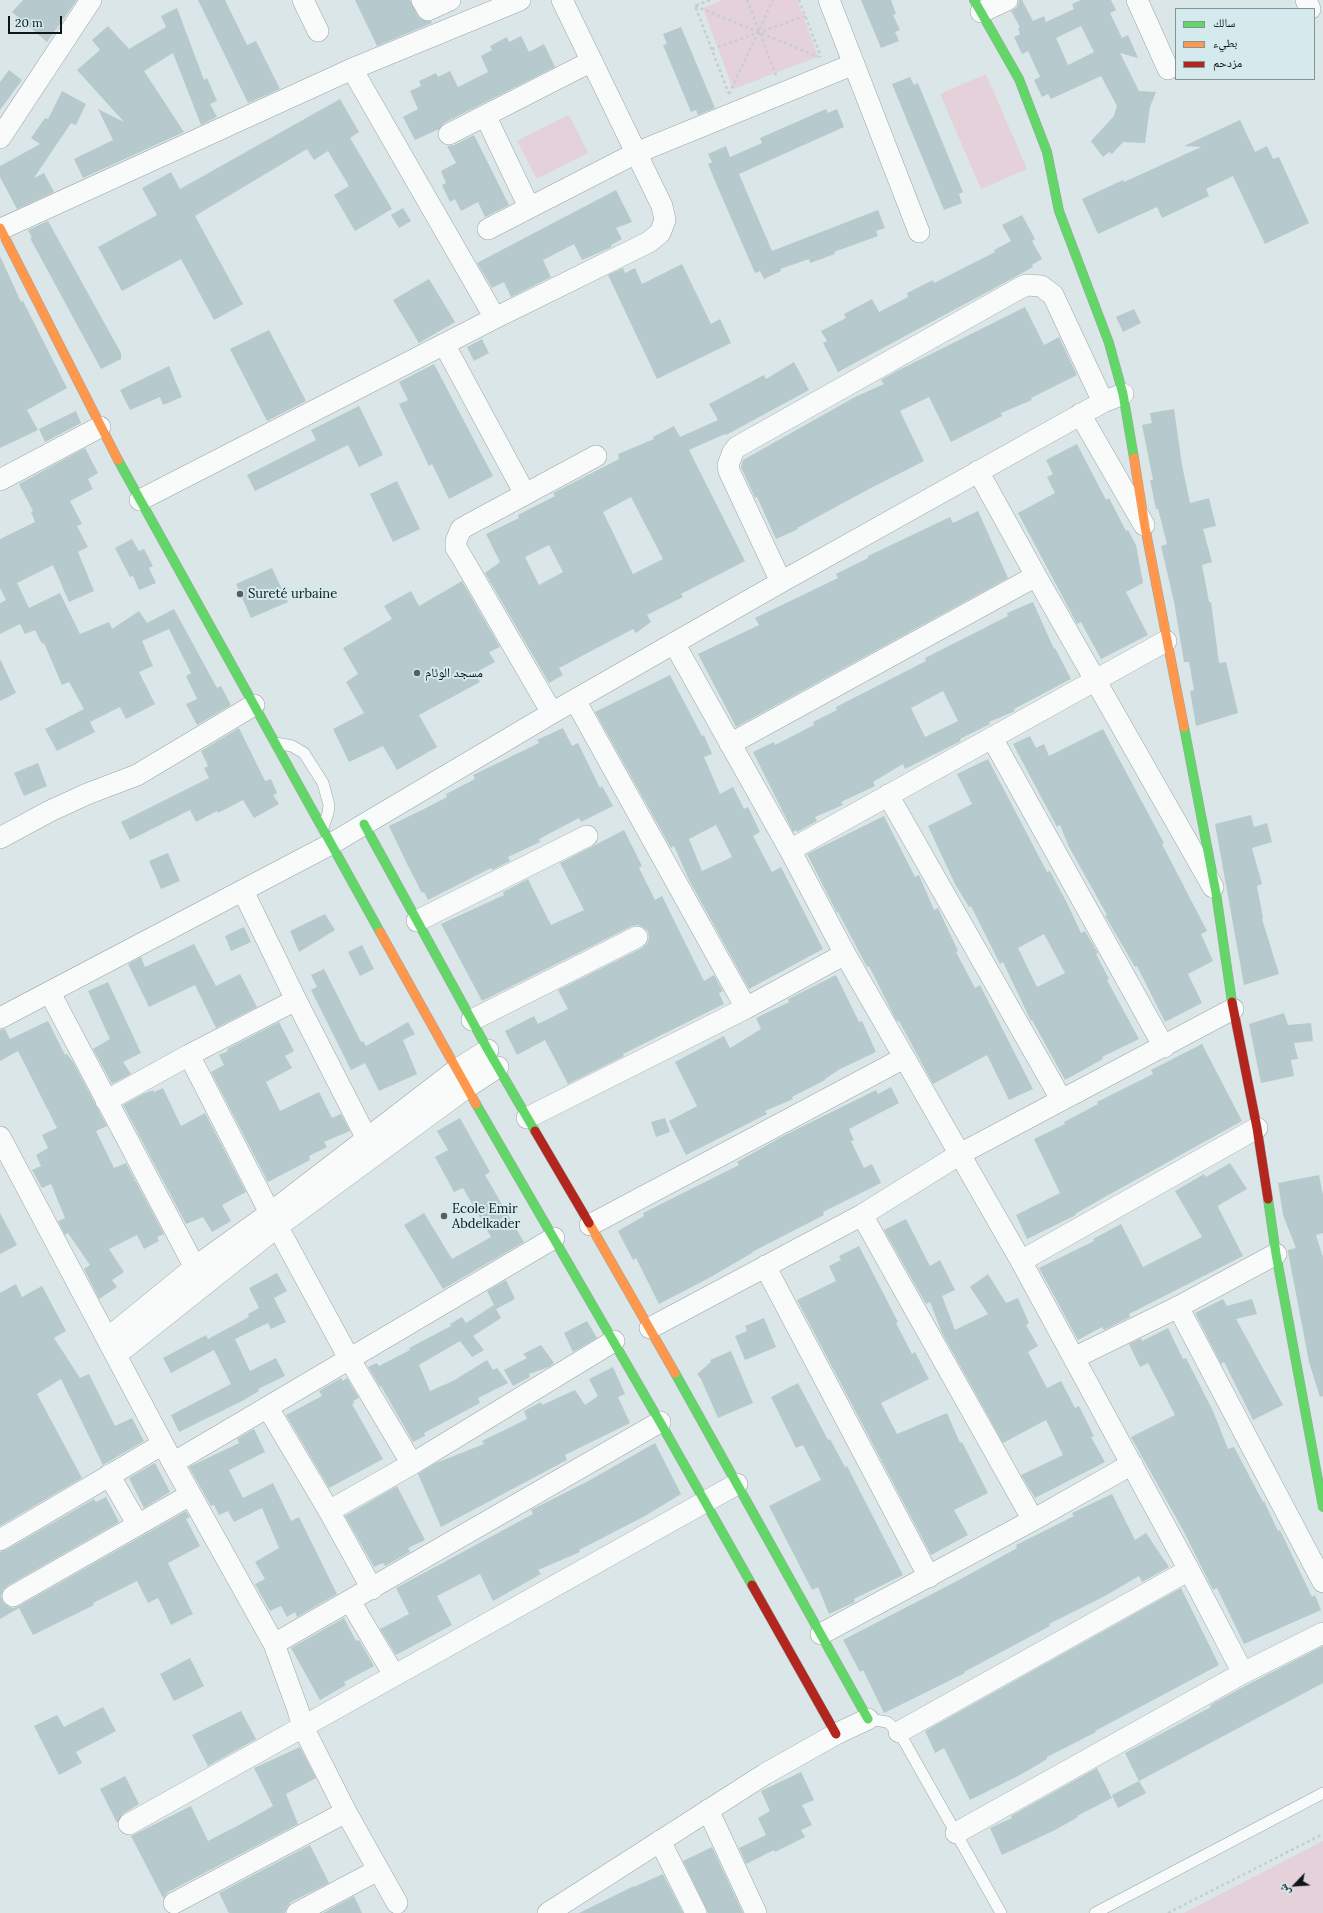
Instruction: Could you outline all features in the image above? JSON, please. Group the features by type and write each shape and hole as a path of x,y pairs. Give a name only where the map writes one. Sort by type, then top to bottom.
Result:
{"street":[{"path":"0,138 91,0"},
{"path":"303,0 318,31"},
{"path":"442,32 425,5 450,0"},
{"path":"520,0 352,69 0,228 100,427 456,1070 660,1422 836,1734"},
{"path":"140,500 495,318 649,242 660,233 665,220 664,213 562,0"},
{"path":"829,0 919,232"},
{"path":"1007,0 978,6 1018,79 1041,135 1047,152 1059,211 1094,300 1109,343 1123,394 1166,641 1216,892 1233,1009 1257,1128 1276,1254 1323,1507"},
{"path":"1137,0 1168,69"},
{"path":"449,134 486,117 592,61"},
{"path":"488,229 636,153 854,64"},
{"path":"352,69 495,318"},
{"path":"486,117 529,207"},
{"path":"781,582 729,471 728,465 733,452 737,447 1013,292 1026,285 1034,284 1041,286 1053,295 1103,402"},
{"path":"444,344 524,494"},
{"path":"0,1018 243,891 327,836 364,824 552,713 781,582 1080,414 1123,394"},
{"path":"1080,414 1145,527"},
{"path":"0,480 100,427"},
{"path":"552,713 456,548 456,541 462,528 596,456"},
{"path":"978,471 1216,892"},
{"path":"730,744 1036,576"},
{"path":"790,850 1166,641"},
{"path":"674,643 790,850 845,954 960,1154 1074,1358 1190,1570 1243,1673"},
{"path":"575,700 746,1008"},
{"path":"0,838 50,811 87,794 137,775 254,705"},
{"path":"992,738 1164,1047"},
{"path":"888,795 1061,1099"},
{"path":"364,824 493,1058 650,1328 868,1719 836,1734 765,1774 548,1913"},
{"path":"417,921 587,836"},
{"path":"243,891 296,1000 367,1139"},
{"path":"472,1020 637,937"},
{"path":"527,1118 746,1008 845,954"},
{"path":"50,993 200,1276"},
{"path":"106,1101 189,1055 296,1000"},
{"path":"650,1328 862,1214 960,1154 1233,1009"},
{"path":"189,1055 274,1220 350,1360 412,1464"},
{"path":"274,1220 367,1139 456,1070 493,1058"},
{"path":"112,1346 200,1276 274,1220 466,1088 493,1058"},
{"path":"590,1225 904,1058"},
{"path":"1020,1261 1257,1128"},
{"path":"0,1137 173,1463 274,1644 303,1727 346,1812 397,1903"},
{"path":"862,1214 1032,1520"},
{"path":"173,1463 350,1360 554,1238"},
{"path":"1074,1358 1178,1307 1276,1254"},
{"path":"765,1266 929,1577"},
{"path":"1178,1307 1323,1582"},
{"path":"329,1511 412,1464 614,1342"},
{"path":"268,1408 329,1511 372,1589"},
{"path":"274,1644 660,1422"},
{"path":"0,1540 163,1444"},
{"path":"821,1634 929,1577 1132,1464"},
{"path":"109,1475 138,1525"},
{"path":"129,1824 737,1484"},
{"path":"13,1596 190,1494"},
{"path":"899,1732 1190,1570"},
{"path":"350,1601 394,1676"},
{"path":"956,1833 1243,1673 1323,1633"},
{"path":"708,1810 756,1913"},
{"path":"174,1903 346,1812"},
{"path":"660,1841 696,1913"},
{"path":"297,1913 378,1870"}],"lane":[{"path":"275,743 292,746 304,753 323,783 329,805 327,836"},
{"path":"868,1719 886,1722 899,1732 1001,1913"},
{"path":"1095,1913 1323,1793"}],"path":[{"path":"695,6 710,0"},
{"path":"747,0 776,76"},
{"path":"729,94 773,0"},
{"path":"799,0 821,58"},
{"path":"695,6 821,58"},
{"path":"695,6 729,94"},
{"path":"712,49 805,16"},
{"path":"815,61 821,58"},
{"path":"770,78 783,73"},
{"path":"729,94 736,92"},
{"path":"1168,1913 1323,1834"}],"shaded area":[{"path":"723,0 797,0 818,57 733,89 703,8"},
{"path":"986,74 1027,169 981,189 940,94"},
{"path":"569,115 588,153 537,179 517,141"},
{"path":"1323,1841 1323,1913 1184,1913"}],"building":[{"path":"23,0 77,0 47,42 12,12"},
{"path":"198,0 225,0 247,45 256,41 280,89 248,103"},
{"path":"355,0 410,0 418,16 422,20 431,21 432,23 377,46"},
{"path":"861,0 891,0 896,14 893,15 900,30 895,32 899,41 881,48"},
{"path":"1019,0 1022,0 1033,21 1044,16 1046,22 1074,9 1072,4 1081,0 1111,0 1116,10 1110,13 1122,38 1128,35 1138,58 1120,53 1139,91 1156,92 1150,107 1145,143 1123,142 1112,154 1109,152 1103,157 1091,141 1114,116 1117,106 1101,76 1051,99 1048,94 1042,97 1034,80 1040,77 1028,51 1022,54 1014,37 1020,34 1018,28 1020,27 1011,11 1017,7","holes":["1081,26 1094,52 1068,65 1056,38"]},
{"path":"177,8 204,80 207,78 217,101 210,104 217,117 201,125 173,53 144,71 184,132 83,178 74,159 113,140 98,109 124,122 77,70 100,50 92,40 108,26 129,49 166,27 161,16"},
{"path":"681,27 715,108 698,115 696,110 691,112 663,45 667,44 663,34"},
{"path":"521,36 529,52 544,44 555,67 444,123 439,129 415,140 403,117 418,109 410,91 421,86 419,81 436,73 438,77 450,71 458,87 488,72 481,56 492,50 490,46 507,37 509,42"},
{"path":"9,70 22,80 0,110 0,82"},
{"path":"910,77 914,85 918,83 963,192 959,194 962,203 944,210 892,84"},
{"path":"62,91 86,104 76,125 71,123 34,178 44,173 54,192 17,209 0,177 0,166 40,144 31,138 45,118 48,119"},
{"path":"340,99 359,132 350,138 392,209 355,231 334,195 349,186 328,151 314,160 307,149 195,216 243,304 214,320 181,259 122,291 98,247 157,215 142,188 171,172 180,189"},
{"path":"826,109 828,113 837,109 844,127 739,174 772,251 878,210 885,228 876,231 878,236 834,252 835,254 810,263 809,259 780,269 781,271 764,279 760,271 755,273 708,164 712,162 708,154 726,146 730,157 762,143 760,138"},
{"path":"1240,120 1255,152 1267,146 1273,159 1279,157 1309,223 1265,244 1233,176 1206,189 1209,196 1162,218 1157,207 1098,234 1082,199 1123,180 1124,182 1201,147 1184,146"},
{"path":"474,135 509,205 485,217 478,202 461,211 455,199 450,202 442,185 446,183 441,171 456,163 447,146 454,145"},
{"path":"616,190 632,222 616,228 622,239 611,245 612,247 582,260 574,244 543,260 551,277 511,297 504,282 492,288 477,263"},
{"path":"403,208 411,221 399,228 391,215"},
{"path":"1022,215 1035,239 1032,241 1042,259 1032,265 1033,267 838,372 823,343 827,341 821,331 846,318 844,314 872,299 879,312 908,297 907,293 933,280 934,283 995,252 994,250 1011,241 1002,225"},
{"path":"48,221 121,353 121,359 101,369 30,238 32,238 28,230"},
{"path":"0,256 21,302 23,301 67,388 27,410 38,430 0,448"},
{"path":"682,264 711,324 720,319 731,343 657,379 608,275 623,268 625,273 635,268 642,284"},
{"path":"429,279 455,322 419,343 393,300"},
{"path":"1025,307 1044,345 1059,337 1077,375 1031,398 1032,400 1001,413 1002,416 951,442 929,397 900,411 924,461 869,489 797,528 798,529 776,539 757,497 755,498 741,467 743,460 855,397 884,384 881,380 897,371"},
{"path":"1134,309 1141,323 1123,332 1116,317"},
{"path":"269,330 306,401 267,421 230,349"},
{"path":"482,339 489,353 474,361 467,347"},
{"path":"794,362 809,390 726,435 725,434 689,450 745,561 681,594 683,597 647,615 651,622 636,633 633,629 559,668 563,675 549,683 485,573 500,562 486,534 519,518 518,515 555,496 553,493 619,459 618,454 654,439 653,437 674,426 680,437 718,420 709,404 764,375 766,379","holes":["631,497 663,559 633,574 603,512","549,545 563,572 539,585 525,557"]},
{"path":"434,364 493,476 449,499 432,464 429,466 399,404 408,400 399,382"},
{"path":"169,366 182,397 163,405 160,397 130,410 120,390"},
{"path":"359,406 383,455 359,467 348,445 255,491 247,475 316,440 311,430"},
{"path":"1174,409 1182,465 1190,503 1209,498 1216,526 1203,529 1212,562 1202,565 1209,602 1211,602 1219,663 1226,662 1238,713 1196,726 1190,691 1194,690 1189,662 1184,662 1174,602 1161,546 1167,544 1158,509 1156,509 1150,480 1153,480 1142,425 1152,423 1150,413"},
{"path":"76,411 81,423 45,442 39,429"},
{"path":"1077,444 1106,500 1109,498 1126,531 1128,530 1136,545 1143,583 1126,592 1148,635 1101,659 1081,622 1077,624 1018,513 1055,493 1047,477 1053,474 1046,460"},
{"path":"85,448 98,473 88,479 93,489 70,501 82,524 77,526 88,547 78,552 94,591 69,602 53,565 17,583 29,608 60,593 80,634 109,622 112,629 139,611 147,623 174,609 217,688 221,686 231,705 197,725 186,704 197,699 186,676 191,673 169,629 142,641 153,666 139,672 155,704 126,719 120,707 90,722 95,732 57,751 45,729 84,709 69,682 62,685 44,643 42,644 35,630 25,634 20,624 0,634 0,603 6,600 0,588 0,539 35,522 31,512 33,511 19,484"},
{"path":"397,481 420,529 393,542 370,494"},
{"path":"978,511 1008,578 736,727 698,654 759,625 755,618 838,578 836,574 868,558 868,556 950,517 953,523"},
{"path":"132,539 139,551 144,549 153,566 149,568 156,583 139,590 133,576 130,577 115,548"},
{"path":"272,568 288,602 251,618 236,584"},
{"name":"مسجد الوئام","path":"462,581 500,647 489,652 495,662 475,673 480,682 419,715 437,747 397,770 383,746 349,762 333,729 364,713 346,682 358,674 343,648 392,619 384,606 411,591 419,606"},
{"path":"1033,602 1054,649 1055,648 1071,679 1014,709 1015,711 989,722 990,724 960,739 961,741 905,769 903,764 873,782 875,786 841,802 843,805 815,817 817,821 797,832 796,830 793,832 753,752 774,742 775,745 814,725 813,722 837,710 836,707 926,661 925,658 1008,616 1007,613","holes":["943,691 958,721 925,737 911,708"]},
{"path":"0,659 16,693 0,701"},
{"path":"670,675 702,736 704,735 712,754 704,757 720,794 733,787 744,809 748,807 760,832 753,836 772,872 781,867 823,949 749,989 689,880 674,846 671,848 595,712","holes":["716,825 732,857 702,871 689,839"]},
{"path":"239,728 265,781 271,779 277,793 273,795 279,804 254,818 243,800 196,822 190,810 130,840 121,822 209,778 204,768 208,766 201,751"},
{"path":"563,728 572,746 578,743 600,788 602,786 613,806 581,822 579,818 539,839 540,842 508,857 510,861 492,870 491,868 428,900 424,892 422,893 389,826 447,797 446,794 475,779 473,775 539,743 537,740"},
{"path":"1103,729 1164,843 1162,844 1207,931 1201,934 1213,961 1188,974 1202,1003 1165,1022 1137,966 1135,967 1105,916 1107,915 1069,847 1060,825 1057,827 1013,744 1030,736 1036,748 1044,744 1049,756"},
{"path":"988,759 1047,872 1050,871 1081,933 1085,931 1098,953 1096,954 1109,979 1107,980 1139,1039 1102,1057 1103,1059 1065,1080 1032,1020 1031,1021 1003,962 1000,964 971,906 969,907 955,884 928,826 972,804 957,774","holes":["1044,934 1065,973 1037,987 1018,948"]},
{"path":"38,763 47,786 24,796 14,773"},
{"path":"1251,815 1254,827 1267,823 1272,842 1252,848 1262,884 1257,886 1262,919 1279,974 1244,985 1215,824"},
{"path":"884,816 915,877 919,875 934,910 938,908 958,951 956,952 975,988 980,985 1033,1089 1009,1100 987,1055 933,1084 899,1021 895,1018 869,966 867,967 838,912 837,913 807,854"},
{"path":"624,830 642,866 639,868 655,900 662,896 704,981 714,975 723,991 719,993 724,1004 623,1054 624,1056 568,1084 545,1040 517,1055 505,1031 534,1016 538,1024 568,1009 558,990 642,948 647,944 649,938 648,931 638,925 632,926 482,1001 441,924 504,895 503,892 528,879 551,925 584,910 560,863"},
{"path":"168,853 180,881 161,889 149,861"},
{"path":"325,914 335,930 299,952 290,931"},
{"path":"244,927 251,942 231,951 225,936"},
{"path":"194,944 216,986 240,974 257,1007 216,1028 195,985 149,1007 128,964 141,957 145,967"},
{"path":"362,945 374,969 360,976 348,952"},
{"path":"324,969 361,1042 363,1041 366,1046 408,1022 415,1034 403,1040 417,1074 379,1091 365,1063 351,1070 311,990 317,987 311,975"},
{"path":"836,975 859,1022 862,1021 876,1052 840,1069 825,1080 792,1097 793,1099 765,1111 767,1114 686,1155 669,1121 697,1106 675,1062 724,1036 730,1048 761,1029 756,1018 789,1002 788,999"},
{"path":"108,982 141,1053 123,1062 131,1074 112,1084 93,1049 110,1039 88,991"},
{"path":"1284,1013 1288,1025 1311,1023 1313,1041 1294,1043 1298,1059 1291,1060 1294,1076 1261,1083 1249,1024"},
{"path":"48,1021 65,1055 67,1054 73,1062 107,1126 96,1131 114,1168 126,1163 164,1234 157,1237 159,1241 144,1249 137,1235 109,1249 124,1272 112,1280 117,1287 99,1299 84,1269 90,1265 68,1233 65,1235 58,1221 65,1218 51,1184 42,1188 32,1170 41,1166 36,1155 48,1148 42,1135 57,1128 18,1051 0,1061 0,1030 5,1029 10,1039"},
{"path":"279,1022 294,1051 285,1056 292,1068 266,1082 280,1111 319,1092 332,1118 341,1114 350,1131 324,1142 327,1147 309,1156 310,1160 268,1182 211,1072 224,1065 219,1055 228,1051 227,1049"},
{"path":"1202,1044 1242,1121 1103,1198 1075,1214 1076,1215 1027,1239 1016,1215 1060,1193 1034,1139 1065,1124 1064,1122 1098,1104 1097,1102 1153,1074 1151,1070"},
{"path":"891,1087 899,1103 849,1129 854,1140 851,1141 864,1168 872,1164 881,1183 823,1212 824,1215 752,1252 709,1278 659,1304 636,1258 633,1260 618,1231 644,1216 643,1213 739,1165 737,1162 785,1135 876,1090 878,1094"},
{"path":"163,1088 181,1126 205,1113 246,1192 222,1205 231,1221 212,1232 203,1217 186,1224 123,1105 143,1094 153,1090 154,1092"},
{"path":"460,1118 490,1172 485,1175 524,1242 443,1289 404,1225 424,1213 452,1259 491,1237 463,1188 454,1192 435,1157 448,1150 437,1131"},
{"path":"665,1118 670,1132 656,1137 651,1122"},
{"path":"1230,1163 1247,1189 1218,1207 1243,1256 1129,1314 1130,1317 1104,1330 1102,1327 1078,1340 1039,1268 1094,1241 1093,1239 1121,1224 1143,1267 1202,1237 1175,1191 1204,1174 1206,1177"},
{"path":"1319,1175 1323,1195 1323,1233 1316,1235 1323,1257 1323,1396 1320,1397 1309,1362 1288,1252 1288,1250 1296,1248 1283,1215 1278,1183"},
{"path":"0,1213 17,1245 0,1254"},
{"path":"906,1219 930,1266 940,1260 955,1290 942,1296 955,1330 988,1314 970,1287 988,1274 1006,1303 1018,1298 1029,1323 1026,1325 1038,1346 1028,1352 1047,1388 1061,1381 1075,1408 1079,1406 1094,1436 1091,1437 1105,1462 1035,1498 1021,1475 1063,1455 1046,1420 1003,1443 942,1333 930,1302 926,1304 884,1230"},
{"path":"859,1246 898,1322 896,1323 912,1354 915,1352 929,1379 881,1403 897,1434 947,1413 960,1443 962,1442 988,1493 954,1510 968,1535 931,1555 797,1300 836,1281 829,1266 841,1260 839,1256"},
{"path":"277,1273 287,1291 274,1298 286,1322 271,1329 268,1323 235,1339 250,1371 276,1358 285,1376 258,1389 259,1391 242,1401 179,1432 171,1415 231,1384 214,1350 171,1373 163,1358 206,1335 208,1339 249,1317 248,1314 259,1308 249,1288"},
{"path":"506,1280 515,1299 496,1309 487,1291"},
{"path":"16,1284 22,1297 42,1286 66,1331 54,1338 80,1378 89,1374 115,1426 132,1418 144,1441 103,1465 61,1379 37,1394 82,1478 0,1526 0,1293"},
{"path":"1223,1299 1227,1306 1252,1299 1257,1314 1236,1319 1283,1405 1253,1420 1224,1362 1221,1364 1195,1313"},
{"path":"494,1305 501,1318 473,1336 484,1350 472,1357 460,1341 419,1365 430,1391 453,1381 487,1360 493,1370 497,1368 508,1383 478,1398 480,1403 424,1433 425,1436 413,1442 381,1386 380,1387 368,1367 377,1363 379,1366 451,1326 450,1324 462,1317 466,1323"},
{"path":"764,1318 776,1347 745,1360 735,1336 747,1331 745,1326"},
{"path":"587,1321 597,1338 573,1352 564,1333"},
{"path":"1168,1328 1183,1359 1186,1358 1213,1411 1228,1449 1234,1447 1263,1502 1264,1501 1278,1531 1280,1530 1312,1597 1315,1595 1321,1610 1244,1644 1217,1588 1213,1590 1184,1532 1131,1437 1175,1415 1148,1363 1140,1367 1129,1344 1141,1338 1142,1341"},
{"path":"541,1345 554,1363 549,1367 529,1374 530,1377 513,1386 504,1370 527,1358 523,1354"},
{"path":"731,1351 753,1403 718,1418 701,1379 697,1374 711,1362 710,1360"},
{"path":"613,1367 625,1394 618,1397 630,1423 565,1455 567,1460 441,1527 418,1474 436,1463 484,1444 482,1441 527,1419 524,1411 541,1402 542,1405 575,1390 585,1405 598,1396 589,1379"},
{"path":"341,1378 343,1381 347,1378 359,1398 353,1401 355,1403 352,1404 383,1459 329,1488 286,1415 322,1396 319,1391"},
{"path":"798,1383 828,1440 830,1439 845,1467 847,1466 903,1575 854,1599 855,1602 829,1614 818,1587 812,1590 769,1506 821,1480 803,1445 796,1448 771,1397"},
{"path":"254,1429 265,1452 229,1470 243,1498 273,1483 291,1521 299,1517 337,1594 297,1617 295,1612 287,1617 281,1606 270,1611 255,1584 265,1579 255,1562 279,1548 262,1508 234,1522 228,1511 219,1515 214,1505 211,1506 189,1467 239,1443 237,1439"},
{"path":"655,1443 681,1494 645,1516 579,1550 580,1552 538,1570 541,1574 493,1601 480,1574 437,1596 452,1625 396,1655 380,1629 409,1614 396,1588 533,1514 531,1510 590,1480"},
{"path":"155,1463 170,1492 144,1508 129,1478"},
{"path":"397,1486 425,1540 408,1548 410,1552 385,1566 383,1563 374,1567 345,1516"},
{"path":"1112,1494 1135,1540 1146,1533 1169,1567 1142,1582 1139,1576 1105,1596 1049,1624 1050,1626 964,1672 965,1673 884,1713 863,1670 860,1672 843,1640 959,1580 1017,1548 1016,1545 1074,1516 1072,1513"},
{"path":"106,1497 119,1522 7,1586 3,1590 1,1596 3,1602 7,1606 13,1608 19,1606 186,1511 190,1517 186,1519 200,1546 168,1563 193,1614 171,1625 158,1598 148,1603 137,1581 93,1603 94,1605 33,1635 19,1608 0,1619 0,1552 6,1550 94,1499 96,1502"},
{"path":"1181,1588 1219,1665 1047,1757 1047,1759 1022,1774 970,1800 944,1748 935,1753 925,1731"},
{"path":"344,1618 356,1641 359,1640 374,1666 344,1682 346,1685 320,1700 291,1648"},
{"path":"1323,1646 1323,1683 1139,1781 1125,1753 1211,1707 1210,1705"},
{"path":"190,1658 204,1686 174,1701 160,1674"},
{"path":"103,1707 116,1731 76,1752 82,1763 59,1775 34,1726 57,1715 64,1727"},
{"path":"241,1711 256,1739 208,1766 192,1735"},
{"path":"300,1747 316,1778 286,1794 298,1824 168,1892 163,1898 131,1836 191,1806 208,1841 239,1825 273,1806 254,1768"},
{"path":"1097,1768 1112,1798 1077,1816 1078,1817 1055,1830 1002,1855 990,1828 1012,1818 1011,1816"},
{"path":"801,1772 814,1800 802,1805 812,1825 801,1830 805,1837 746,1864 739,1848 766,1835 758,1818 770,1811 761,1791"},
{"path":"125,1776 139,1804 123,1814 117,1823 100,1789"},
{"path":"1139,1781 1146,1793 1118,1808 1112,1795"},
{"path":"310,1845 329,1883 291,1902 285,1913 229,1913 219,1893"},
{"path":"712,1847 743,1913 708,1913 683,1861"},
{"path":"663,1874 683,1913 579,1913 634,1886"},
{"path":"354,1896 362,1913 323,1913"}],"traffic: fast":[{"path":"974,0 1019,79 1047,152 1059,211 1109,343 1123,394 1134,458"},
{"path":"118,460 380,932"},
{"path":"1184,727 1216,893 1232,1002"},
{"path":"364,824 488,1050 535,1131"},
{"path":"476,1104 660,1422 752,1585"},
{"path":"1268,1199 1276,1254 1323,1507"},
{"path":"675,1373 868,1719"}],"traffic: slow":[{"path":"0,228 118,460"},
{"path":"1134,458 1145,527 1184,727"},
{"path":"380,932 476,1104"},
{"path":"589,1223 675,1373"}],"traffic: jam":[{"path":"1232,1002 1257,1128 1268,1199"},
{"path":"535,1131 589,1223"},
{"path":"752,1585 836,1734"}],"place":[{"name":"Sureté urbaine","path":"240,594"},
{"name":"مسجد الوئام","path":"417,673"},
{"name":"Ecole Emir Abdelkader","path":"444,1216"}]}
